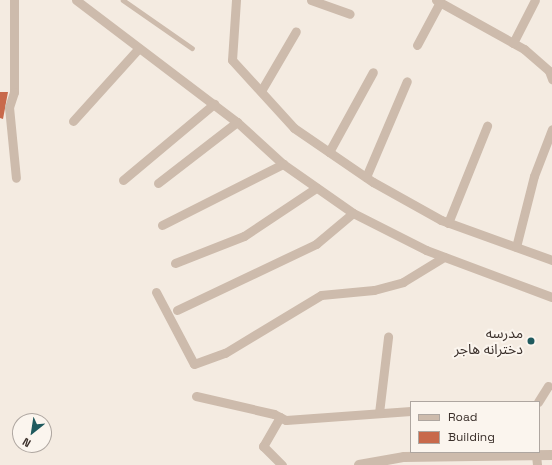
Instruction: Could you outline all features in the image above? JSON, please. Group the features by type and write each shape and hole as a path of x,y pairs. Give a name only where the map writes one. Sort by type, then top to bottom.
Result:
{"street":[{"path":"14,0 14,92 9,107 16,178"},
{"path":"76,0 237,122 283,164 353,213 444,257 552,297"},
{"path":"236,0 232,60 294,128 366,177 448,223 552,260"},
{"path":"311,0 350,14"},
{"path":"512,43 535,0"},
{"path":"417,45 438,1 512,43 549,71 552,79"},
{"path":"260,92 296,31"},
{"path":"73,121 139,48"},
{"path":"329,152 373,72"},
{"path":"366,177 407,81"},
{"path":"124,180 214,104"},
{"path":"158,183 237,122"},
{"path":"448,223 487,126"},
{"path":"516,247 549,144 552,129"},
{"path":"162,225 283,164"},
{"path":"175,263 244,236 316,188"},
{"path":"177,310 316,244 353,213"},
{"path":"156,292 194,364 225,353 321,295 374,290 403,282 444,257"},
{"path":"379,413 388,337"},
{"path":"539,401 548,386"},
{"path":"196,396 286,420 410,411"},
{"path":"280,418 262,446 282,465"},
{"path":"359,465 400,461 470,461 507,453 537,460 552,455"}],"lane":[{"path":"124,0 192,48"}],"building":[{"path":"0,92 8,92 3,119 0,118"}],"place":[{"name":"مدرسه دخترانه هاجر","path":"531,341"}]}
